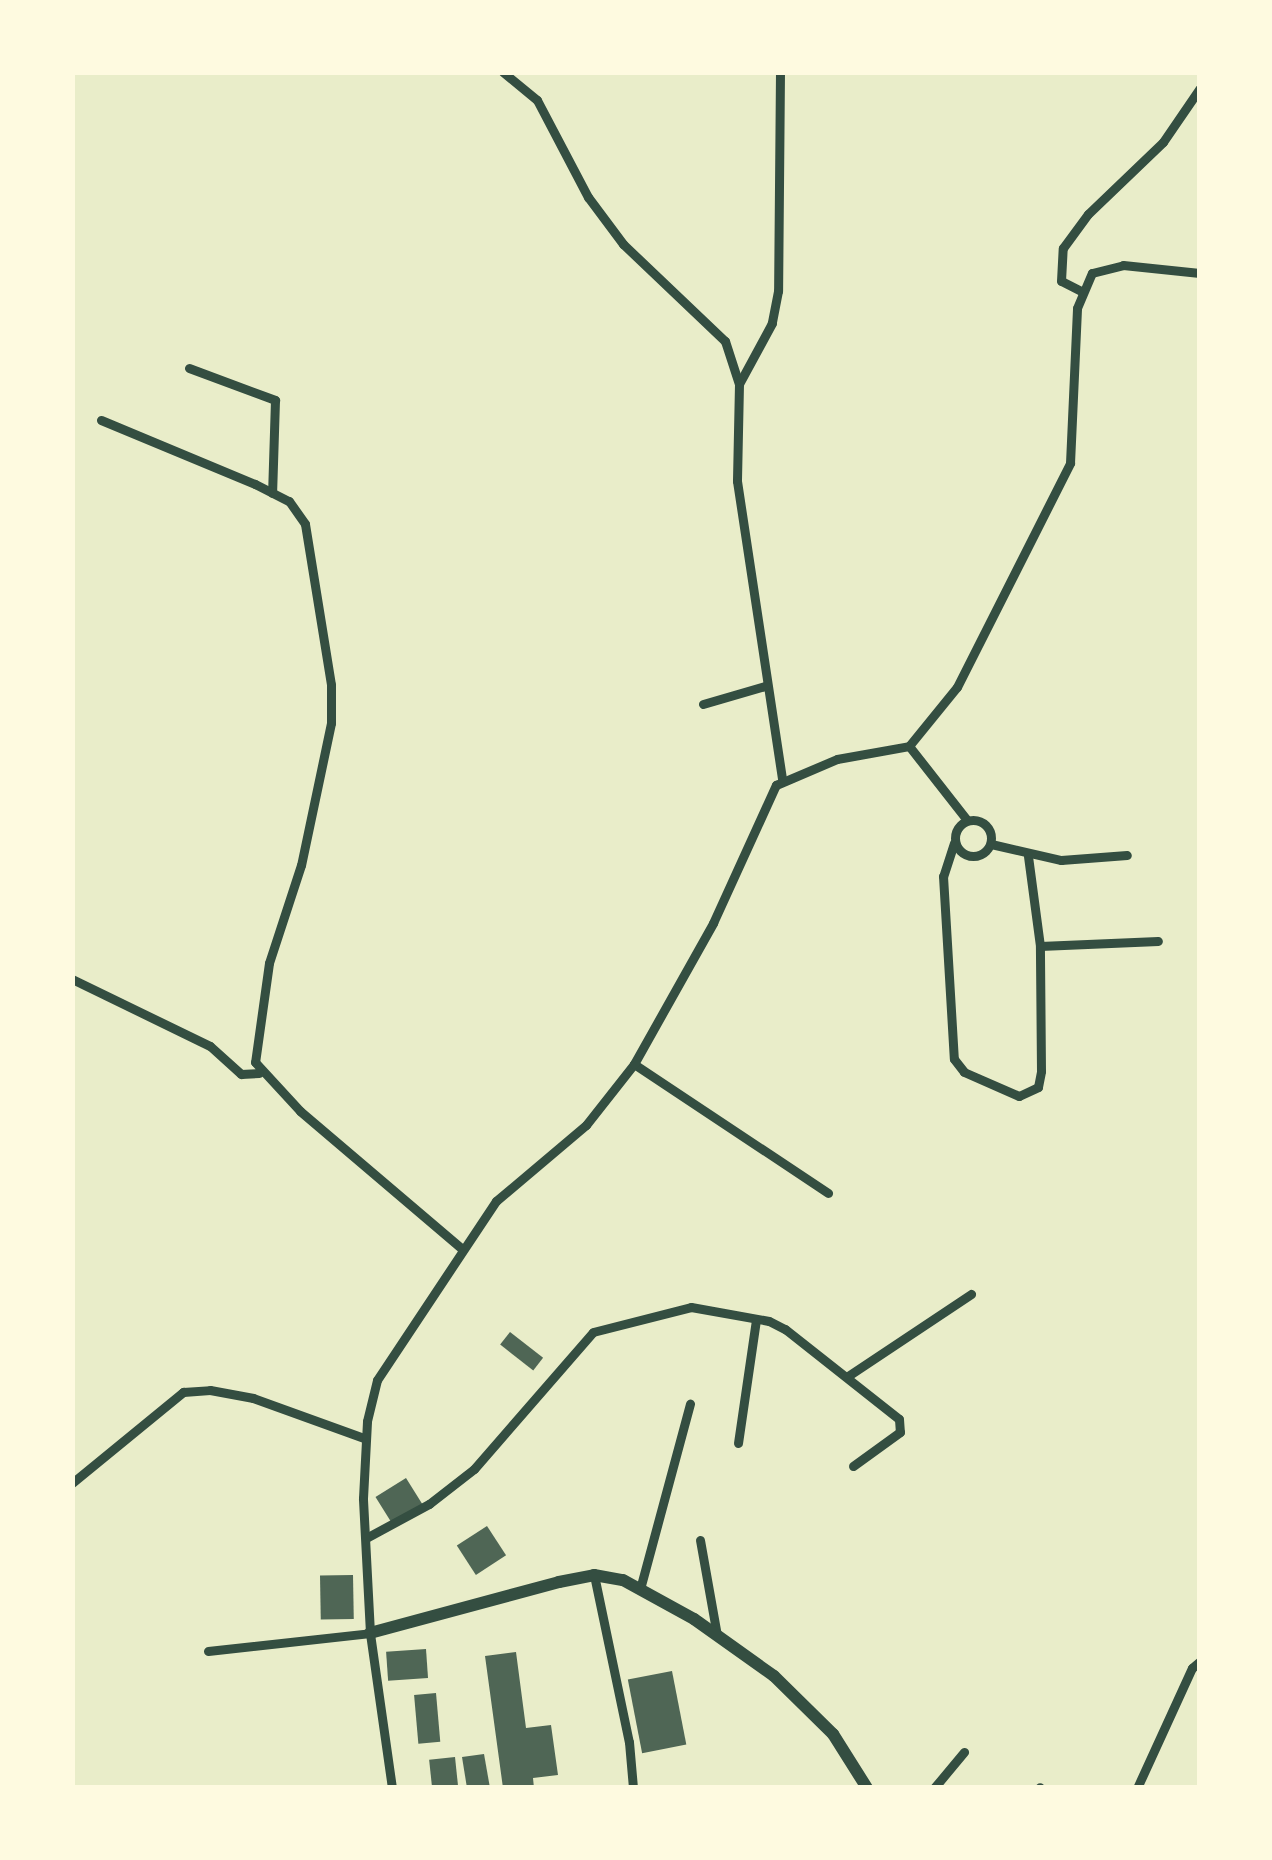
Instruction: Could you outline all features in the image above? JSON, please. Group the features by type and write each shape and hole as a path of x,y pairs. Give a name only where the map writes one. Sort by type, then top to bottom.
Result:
{"street":[{"path":"392,1788 370,1633 366,1538 366,1439 377,1380 496,1202 586,1125 634,1064 713,923 782,779 737,481 739,384 725,341 623,244 588,197 537,100 503,72"},
{"path":"739,384 772,323 778,291 780,72"},
{"path":"1081,291 1061,281 1063,248 1088,214 1163,142 1200,88"},
{"path":"782,779 856,754 909,746 957,687 1070,464 1081,291 1092,273 1106,267 1200,273"},
{"path":"189,368 275,400 272,493"},
{"path":"100,420 272,493 299,511 305,524 331,685 332,723 301,865 269,963 254,1046 259,1072 462,1249"},
{"path":"703,704 766,686"},
{"path":"909,746 968,820 986,826 991,844"},
{"path":"968,820 955,833 943,876 954,1059 964,1072 1019,1096 1038,1087 1041,1071 1040,946 1028,856"},
{"path":"954,842 959,851 977,857 991,844"},
{"path":"991,844 1061,860 1127,855"},
{"path":"1040,946 1158,941"},
{"path":"72,979 210,1046 241,1075 259,1072"},
{"path":"634,1064 828,1192"},
{"path":"848,1376 971,1294"},
{"path":"366,1538 429,1504 474,1469 592,1332 691,1307 770,1321 848,1376 903,1425 853,1466"},
{"path":"738,1443 756,1319"},
{"path":"72,1483 183,1392 210,1390 253,1398 366,1439"},
{"path":"640,1589 690,1405"},
{"path":"700,1540 718,1635"},
{"path":"594,1575 629,1742 633,1788"},
{"path":"208,1651 370,1633 594,1575 640,1589 718,1635 819,1719 867,1788"},
{"path":"1137,1788 1200,1661"},
{"path":"934,1788 964,1752"}],"building":[{"path":"510,1332 543,1358 533,1370 500,1345"},
{"path":"406,1478 422,1504 392,1523 375,1497"},
{"path":"487,1526 506,1555 476,1575 457,1546"},
{"path":"353,1575 354,1619 321,1620 320,1576"},
{"path":"426,1649 428,1678 388,1681 386,1652"},
{"path":"516,1652 526,1728 551,1725 558,1775 533,1778 534,1788 503,1788 485,1656"},
{"path":"672,1671 686,1745 642,1753 628,1680"},
{"path":"436,1693 440,1742 418,1744 414,1695"},
{"path":"484,1754 490,1788 467,1788 462,1757"},
{"path":"455,1757 458,1788 432,1788 429,1760"}]}
